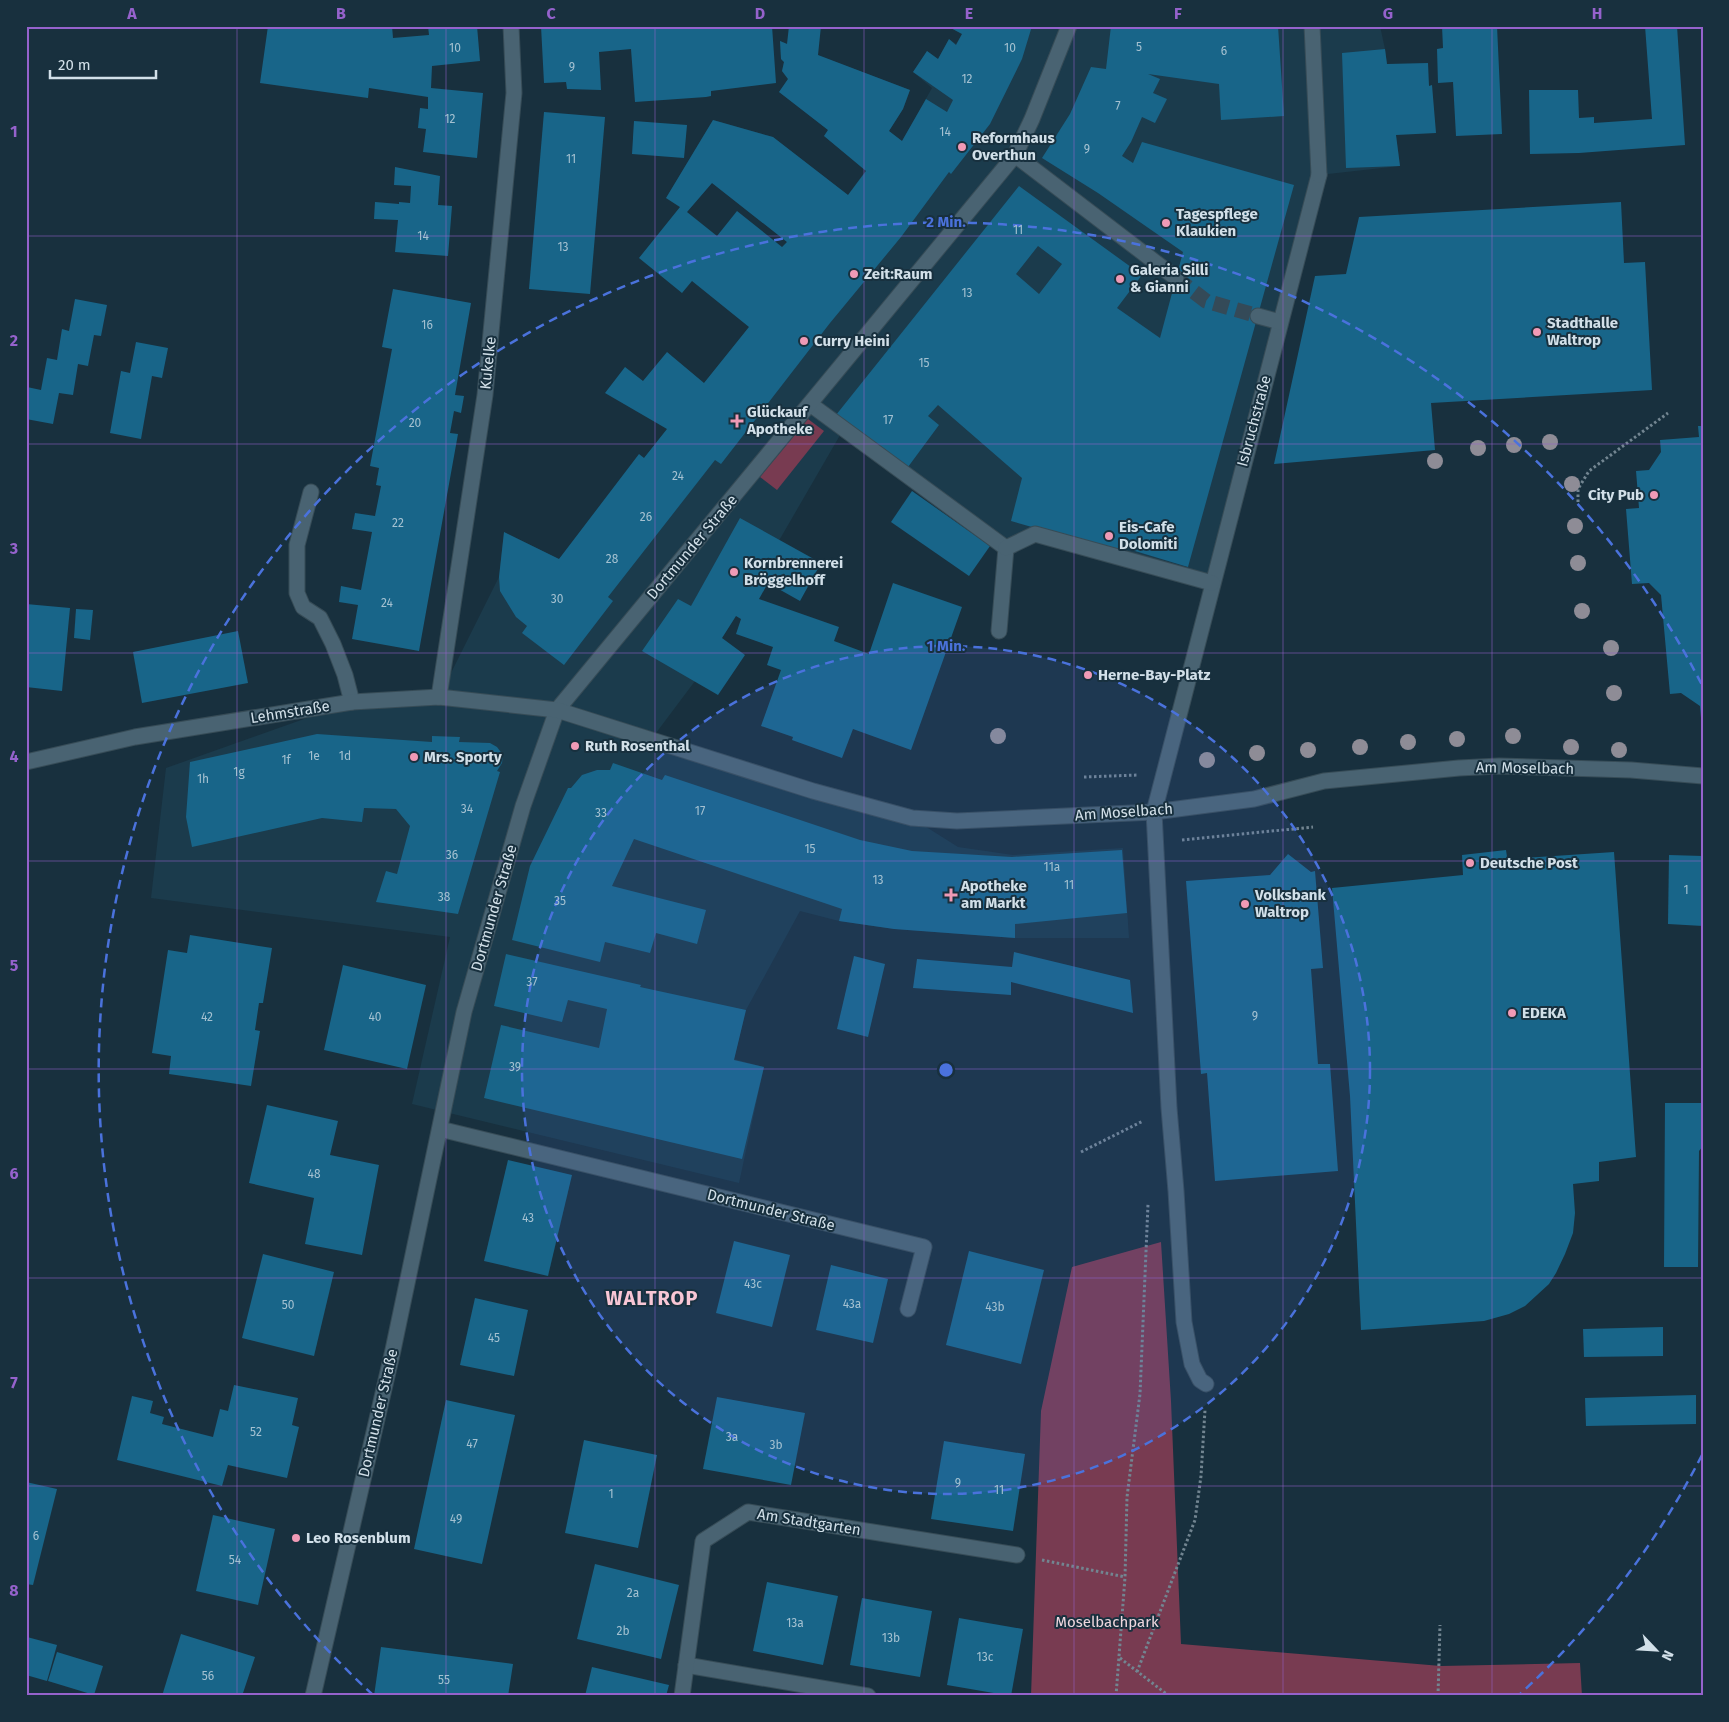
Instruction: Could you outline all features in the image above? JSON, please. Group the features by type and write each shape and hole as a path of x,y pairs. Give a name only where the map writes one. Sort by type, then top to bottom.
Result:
{"street":[{"name":"Kukelke","path":"439,697 485,395 514,93 510,26"},
{"name":"Dortmunder Straße","path":"313,1696 393,1350 464,1012 524,806 557,710 1015,154 1032,119 1069,26"},
{"name":"Isbruchstraße","path":"1206,1384 1200,1380 1192,1364 1184,1322 1169,1108 1154,812 1319,175 1312,26"},
{"path":"1015,154 1176,278"},
{"path":"1258,316 1280,322"},
{"path":"810,404 1006,548"},
{"path":"311,492 298,545 297,593 303,606 320,618 345,674 352,702"},
{"path":"1006,548 1035,534 1212,583"},
{"path":"999,631 1006,548"},
{"name":"Lehmstraße","path":"26,762 135,737 352,702 439,697 557,710"},
{"name":"Am Moselbach","path":"557,710 813,792 912,818 957,821 1154,812 1254,799 1324,782 1459,768 1499,766 1622,770 1703,776"},
{"name":"Dortmunder Straße","path":"440,1129 924,1247 908,1309"},
{"name":"Am Stadtgarten","path":"682,1696 703,1541 748,1512 1017,1555"},
{"path":"686,1665 868,1696"}],"path":[{"path":"1578,502 1578,489 1589,471 1668,413"},
{"path":"1084,777 1164,774"},
{"path":"1156,842 1313,827"},
{"path":"1081,1152 1169,1108"},
{"path":"1116,1696 1125,1577 1128,1498 1140,1394 1149,1201"},
{"path":"1137,1672 1194,1520 1201,1476 1206,1384"},
{"path":"1017,1555 1125,1577"},
{"path":"1438,1696 1440,1625"},
{"path":"1119,1658 1169,1696"}],"shaded area":[{"path":"947,26 1380,26 1385,49 1400,166 1319,175 1212,583 1035,534 1006,548 843,430 729,627 695,681 653,737 912,818 958,847 1013,855 1123,848 1129,938 1015,938 894,929 839,921 800,911 746,1010 734,1059 764,1067 739,1183 412,1104 450,937 151,898 166,768 352,702 439,697 499,577 504,532 559,559 644,458 780,288 762,272 787,242 712,183 687,212 666,198 713,120 773,137 848,195 866,170 824,136 828,130 779,92 788,79 782,71 784,62 781,59 780,41 910,90 903,109 889,131 902,141 932,88 913,72 927,51 938,59 949,39 956,44 962,34"}],"green space":[{"path":"808,419 824,431 777,490 760,477"},
{"name":"Moselbachpark","path":"1161,1242 1171,1401 1181,1644 1441,1666 1580,1663 1582,1696 1031,1696 1041,1411 1072,1267"}],"building":[{"path":"268,26 392,26 393,38 429,35 428,26 477,26 480,61 432,66 431,88 483,93 477,158 423,152 426,129 418,128 420,108 428,109 428,97 369,88 368,98 260,83"},
{"path":"541,26 772,26 776,83 711,91 711,96 706,97 635,102 631,49 599,52 601,90 567,89 566,82 544,83"},
{"path":"789,26 821,26 818,55 910,90 903,109 889,131 902,141 926,99 947,112 953,100 913,72 927,51 938,59 949,39 956,45 962,34 947,26 1032,26 1022,59 990,124 951,174 949,172 901,237 830,323 721,464 715,460 608,597 613,601 564,665 522,633 527,626 516,617 500,591 499,577 504,532 559,559 639,454 644,458 667,429 605,393 625,367 643,381 667,352 704,383 749,327 692,281 682,293 639,258 680,207 666,198 713,120 773,137 848,195 866,171 824,136 828,130 779,92 788,79 782,71 784,62 781,59 780,41 787,44","holes":["712,183 787,242 782,247 737,211 717,236 687,212"]},
{"path":"1111,26 1278,26 1284,116 1221,120 1219,84 1148,74 1160,79 1153,93 1167,99 1155,123 1142,117 1131,142 1122,156 1133,163 1142,142 1294,185 1188,567 1125,548 1123,553 1011,521 1022,478 938,405 928,416 939,425 908,467 836,415 1019,186 1142,275 1117,308 1160,338 1183,252 1098,193 1042,158 1070,114 1091,67 1106,69","holes":["1038,246 1062,264 1039,294 1016,274"]},
{"path":"1442,26 1497,26 1502,134 1456,136 1453,82 1438,83 1437,49 1443,48"},
{"path":"1645,26 1677,26 1685,145 1579,153 1530,154 1529,90 1578,90 1579,118 1594,117 1594,123 1652,119"},
{"path":"1385,49 1387,64 1428,63 1429,86 1432,85 1436,133 1396,135 1400,166 1346,168 1342,53"},
{"path":"544,112 605,117 590,294 529,289"},
{"path":"634,121 687,125 684,158 632,154"},
{"path":"395,167 440,176 438,205 452,206 448,256 395,252 398,220 374,219 375,202 410,203 411,186 394,185"},
{"name":"Stadthalle Waltrop","path":"1621,202 1624,263 1645,262 1652,390 1431,403 1435,450 1274,464 1315,276 1346,274 1359,217"},
{"path":"393,289 471,303 455,395 464,396 461,413 454,411 450,433 458,434 419,651 352,639 358,605 339,602 341,586 361,590 372,532 352,529 355,513 375,516 381,486 376,485 379,468 370,466 392,349 382,347"},
{"path":"75,299 107,305 101,336 94,335 88,366 78,364 73,395 59,393 53,424 26,419 27,387 41,390 47,358 57,360 62,329 69,331"},
{"path":"136,342 168,348 162,378 152,376 141,439 110,433 121,371 130,373"},
{"path":"1698,426 1703,426 1703,718 1701,718 1700,706 1681,693 1670,694 1661,595 1649,583 1632,584 1626,509 1639,508 1636,471 1649,470 1661,452 1660,440 1699,437"},
{"path":"912,491 990,546 969,576 891,522"},
{"path":"740,518 821,563 800,601 768,583 759,599 839,627 834,641 869,654 893,583 962,607 911,750 853,729 842,758 792,740 793,737 761,726 781,670 767,665 773,647 736,634 741,619 736,616 722,638 745,655 718,695 642,651 678,599 691,606"},
{"path":"26,604 70,608 62,691 26,687"},
{"path":"76,609 93,610 90,640 74,638"},
{"path":"238,631 248,683 142,703 133,652"},
{"path":"317,734 432,742 432,736 460,737 459,742 490,743 497,747 503,755 502,763 497,771 500,772 458,914 376,902 386,871 397,874 410,826 396,809 364,808 362,822 322,818 192,847 186,817 190,762"},
{"path":"613,763 662,780 665,775 860,840 912,851 1012,857 1122,850 1127,913 1015,924 1015,938 894,929 839,921 842,909 634,839 612,886 706,910 697,944 656,933 650,953 605,942 600,962 512,940 530,866 568,788 571,788 582,775 597,770 610,770"},
{"name":"EDEKA","path":"1506,850 1509,870 1524,869 1523,858 1614,852 1636,1157 1599,1162 1599,1181 1573,1184 1575,1213 1573,1233 1565,1254 1549,1284 1525,1306 1509,1314 1484,1321 1361,1330 1350,1096 1332,888 1463,875 1462,855"},
{"path":"1288,854 1311,872 1315,871 1323,968 1311,969 1318,1064 1330,1064 1338,1171 1215,1181 1207,1073 1201,1074 1186,881 1270,875"},
{"path":"1669,855 1703,856 1703,926 1668,924"},
{"path":"190,935 272,948 263,1003 259,1003 255,1030 260,1031 251,1086 169,1074 171,1056 152,1053 168,950 187,953"},
{"path":"1014,952 1130,980 1133,1013 1011,982 1011,995 913,988 917,959 1012,967"},
{"path":"506,954 641,985 640,987 746,1010 734,1060 764,1067 742,1159 484,1098 501,1025 599,1048 607,1009 568,1000 562,1022 494,1006"},
{"path":"854,956 885,964 868,1037 837,1029"},
{"path":"343,965 426,985 407,1069 324,1050"},
{"path":"1665,1103 1703,1103 1703,1146 1699,1151 1698,1267 1664,1267"},
{"path":"267,1105 338,1121 330,1155 379,1165 362,1255 305,1244 314,1198 249,1183"},
{"path":"508,1160 572,1175 548,1276 484,1261"},
{"path":"734,1241 790,1255 772,1327 716,1313"},
{"path":"969,1251 1044,1270 1021,1364 946,1345"},
{"path":"263,1254 334,1272 314,1356 242,1338"},
{"path":"831,1265 888,1279 873,1343 816,1330"},
{"path":"475,1298 528,1310 514,1376 460,1365"},
{"path":"1663,1327 1663,1356 1584,1357 1583,1329"},
{"path":"234,1385 298,1398 292,1425 299,1427 287,1478 228,1465 222,1486 117,1460 132,1396 153,1401 150,1413 164,1417 162,1424 213,1437 220,1409 228,1411"},
{"path":"1696,1395 1696,1424 1586,1426 1585,1398"},
{"path":"717,1397 805,1413 791,1485 703,1469"},
{"path":"446,1400 515,1415 482,1564 414,1549"},
{"path":"584,1440 657,1455 638,1548 565,1533"},
{"path":"944,1441 1025,1454 1013,1531 931,1519"},
{"path":"26,1482 57,1489 33,1585 26,1584"},
{"path":"213,1515 275,1529 258,1605 196,1591"},
{"path":"595,1564 679,1585 661,1659 577,1639"},
{"path":"767,1582 838,1596 823,1665 753,1651"},
{"path":"862,1598 932,1611 920,1677 850,1665"},
{"path":"959,1618 1023,1629 1011,1696 947,1685"},
{"path":"181,1634 255,1657 242,1696 162,1696"},
{"path":"27,1637 57,1645 47,1681 26,1675"},
{"path":"381,1647 513,1664 508,1696 374,1696"},
{"path":"57,1652 103,1666 94,1695 48,1681"},
{"path":"592,1667 669,1685 666,1696 585,1696"}],"tunnel":[{"path":"1176,278 1206,301 1258,316"}],"place":[{"name":"Reformhaus Overthun","path":"962,147"},
{"name":"Tagespflege Klaukien","path":"1166,223"},
{"name":"Zeit:Raum","path":"854,274"},
{"name":"Galeria Silli & Gianni","path":"1120,279"},
{"name":"Stadthalle Waltrop","path":"1537,332"},
{"name":"Curry Heini","path":"804,341"},
{"name":"Glückauf Apotheke","path":"737,421"},
{"name":"City Pub","path":"1654,495"},
{"name":"Eis-Cafe Dolomiti","path":"1109,536"},
{"name":"Kornbrennerei Bröggelhoff","path":"734,572"},
{"name":"Herne-Bay-Platz","path":"1088,675"},
{"name":"Ruth Rosenthal","path":"575,746"},
{"name":"Mrs. Sporty","path":"414,757"},
{"name":"Deutsche Post","path":"1470,863"},
{"name":"Apotheke am Markt","path":"951,895"},
{"name":"Volksbank Waltrop","path":"1245,904"},
{"name":"EDEKA","path":"1512,1013"},
{"name":"Leo Rosenblum","path":"296,1538"}],"district":[{"name":"WALTROP","path":"652,1298"}]}
